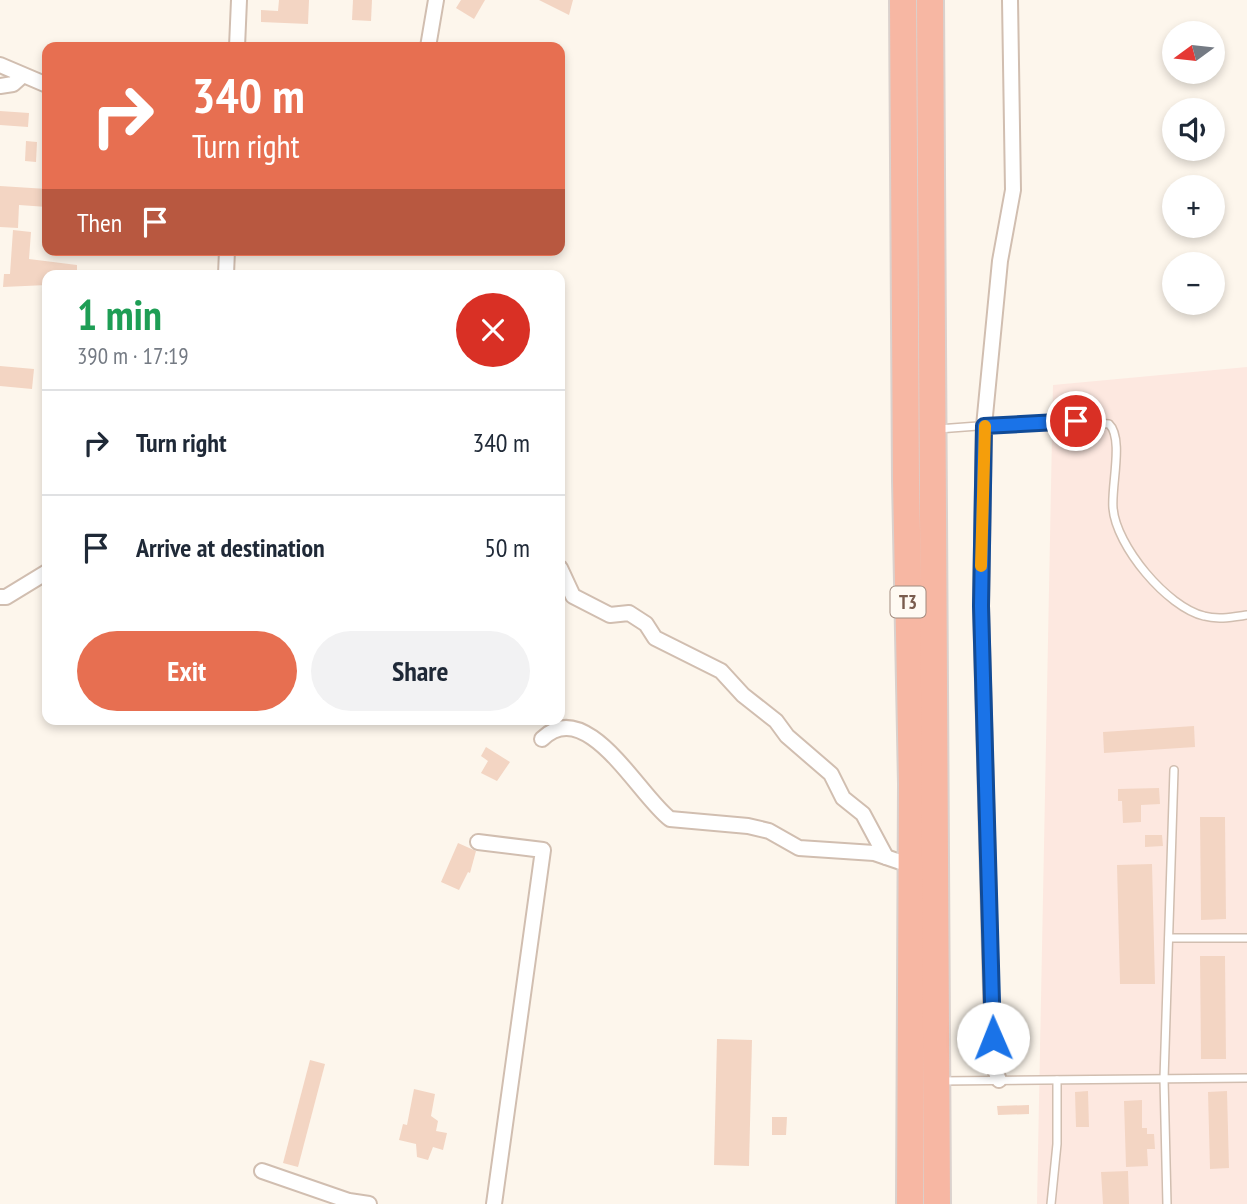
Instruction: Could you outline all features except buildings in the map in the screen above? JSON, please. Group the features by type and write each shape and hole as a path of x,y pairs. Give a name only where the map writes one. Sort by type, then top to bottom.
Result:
{"highway":[{"name":"T3","path":"903,0 912,866 910,1204"},
{"name":"T3","path":"930,0 937,1204"}],"street":[{"path":"237,42 239,0"},
{"path":"429,42 436,0"},
{"path":"999,1080 993,1065 981,606 984,426 1000,261 1013,190 1010,0"},
{"path":"0,65 42,83"},
{"path":"0,86 13,84 22,76"},
{"path":"0,597 6,597 42,575"},
{"path":"565,579 573,596 610,615 629,613 646,624 655,638 721,671 831,775 843,798 863,814 886,857"},
{"path":"542,739 550,731 565,726 577,728 600,744 670,819 748,826 769,831 799,848 874,853 912,866"},
{"path":"478,842 543,850 494,1204"},
{"path":"262,1171 349,1201 369,1204"}],"lane":[{"path":"934,429 1060,420 1109,424 1117,435 1113,509 1116,522 1132,552 1158,588 1176,603 1203,616 1222,618 1247,615"},
{"path":"1167,1204 1164,1079 1174,770"},
{"path":"1169,938 1247,938"},
{"path":"936,1081 1247,1078"},
{"path":"1051,1204 1057,1080"}],"shaded area":[{"path":"1247,367 1247,1204 1037,1204 1053,385"}],"slow traffic":[{"path":"981,566 985,426"}],"route":[{"path":"993,1038 981,606 984,426 1076,421"}]}
